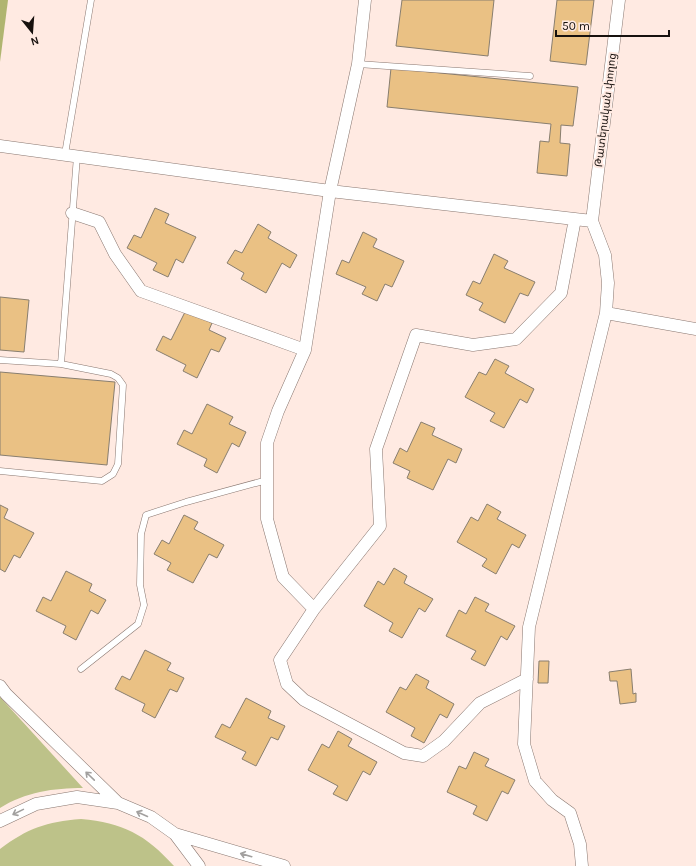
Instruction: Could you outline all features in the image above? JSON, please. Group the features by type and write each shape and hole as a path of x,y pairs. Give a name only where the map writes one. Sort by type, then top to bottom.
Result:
{"street":[{"path":"314,610 283,577 267,519 267,444 278,412 304,350 330,191 358,64 365,0"},
{"name":"Թատերական փողոց","path":"592,221 619,0"},
{"path":"0,146 330,191 592,221 605,255 608,283 606,313 529,627 524,744 535,781 552,800 570,813 580,844 582,866"},
{"path":"72,213 99,222 114,254 141,291 304,350"},
{"path":"527,678 480,703 444,742 423,756 404,753 304,700 287,684 280,660 314,610 380,526 376,449 416,335 473,345 516,339 561,293 575,219"},
{"path":"606,313 696,329"},
{"path":"0,686 6,694 118,803"},
{"path":"0,821 36,804 77,797 118,803 151,817 175,834 199,866"},
{"path":"175,834 284,866"}],"lane":[{"path":"61,364 72,213 71,155 91,0"},
{"path":"358,64 530,76"},
{"path":"0,360 61,364 111,374 118,378 122,385 118,464 112,474 102,481 0,471"},
{"path":"82,669 138,624 144,605 140,586 141,534 146,515 186,502 267,480"}],"green space":[{"path":"0,0 8,0 0,62"},
{"path":"0,697 83,788 40,792 19,798 0,808"},
{"path":"81,819 121,827 132,832 153,846 174,866 0,866 0,849 20,836 47,824"}],"building":[{"path":"402,0 494,0 488,56 396,46"},
{"path":"557,0 594,0 586,65 550,61"},
{"path":"391,68 578,87 573,126 561,125 560,143 570,144 567,176 537,173 540,141 549,142 551,124 387,107"},
{"path":"155,208 169,214 165,223 196,237 183,263 176,259 168,277 153,270 157,263 127,248 134,235 141,238"},
{"path":"258,224 271,232 268,238 297,255 290,268 282,263 266,293 241,279 244,273 227,263 235,250 242,253"},
{"path":"363,232 377,239 373,247 404,261 392,287 385,284 377,301 362,294 366,287 336,274 342,260 349,263"},
{"path":"494,254 508,261 504,268 535,282 528,296 520,293 505,323 479,310 483,303 466,295 473,281 480,284"},
{"path":"0,297 29,300 24,352 0,350"},
{"path":"186,310 212,323 209,330 226,338 219,352 211,349 197,378 183,371 186,365 156,350 163,336 171,340"},
{"path":"495,359 509,366 505,373 534,389 527,403 520,399 504,428 490,421 495,413 465,397 479,372 486,375"},
{"path":"0,372 115,382 107,465 0,455"},
{"path":"207,404 233,417 229,424 246,432 239,447 232,443 217,473 204,466 207,459 177,444 184,430 192,434"},
{"path":"421,422 435,428 432,435 462,449 456,463 448,459 433,490 407,478 410,471 393,463 400,448 407,452"},
{"path":"487,504 501,512 497,519 526,535 519,548 512,544 496,574 482,566 487,559 457,542 471,517 478,521"},
{"path":"0,505 8,509 4,518 34,533 20,558 14,555 5,572 0,569"},
{"path":"184,515 198,522 194,529 224,545 217,558 209,554 193,583 167,570 171,563 154,554 162,540 169,544"},
{"path":"394,568 407,576 404,583 433,599 425,612 419,608 402,638 389,631 393,623 364,606 378,581 384,585"},
{"path":"66,571 92,584 89,591 106,600 98,614 91,610 76,640 63,633 66,626 36,611 43,597 51,601"},
{"path":"475,597 489,604 485,611 515,626 507,640 501,636 485,666 471,659 476,651 446,636 459,610 466,614"},
{"path":"145,650 171,663 167,670 184,678 177,692 170,689 155,718 142,711 145,704 115,689 122,676 130,680"},
{"path":"539,661 549,661 548,683 538,683"},
{"path":"631,669 633,694 636,693 636,702 620,704 617,681 610,681 609,672"},
{"path":"416,674 429,681 426,688 454,704 447,718 440,714 424,743 411,736 415,728 386,712 400,687 406,690"},
{"path":"246,698 271,711 268,718 285,726 278,740 271,737 256,766 242,759 246,752 215,737 222,724 230,728"},
{"path":"338,731 352,739 348,746 377,762 370,775 363,771 347,801 333,794 338,786 308,770 322,744 329,748"},
{"path":"474,752 489,759 485,766 515,780 508,794 502,791 487,821 473,814 477,806 447,792 459,766 466,769"}]}
